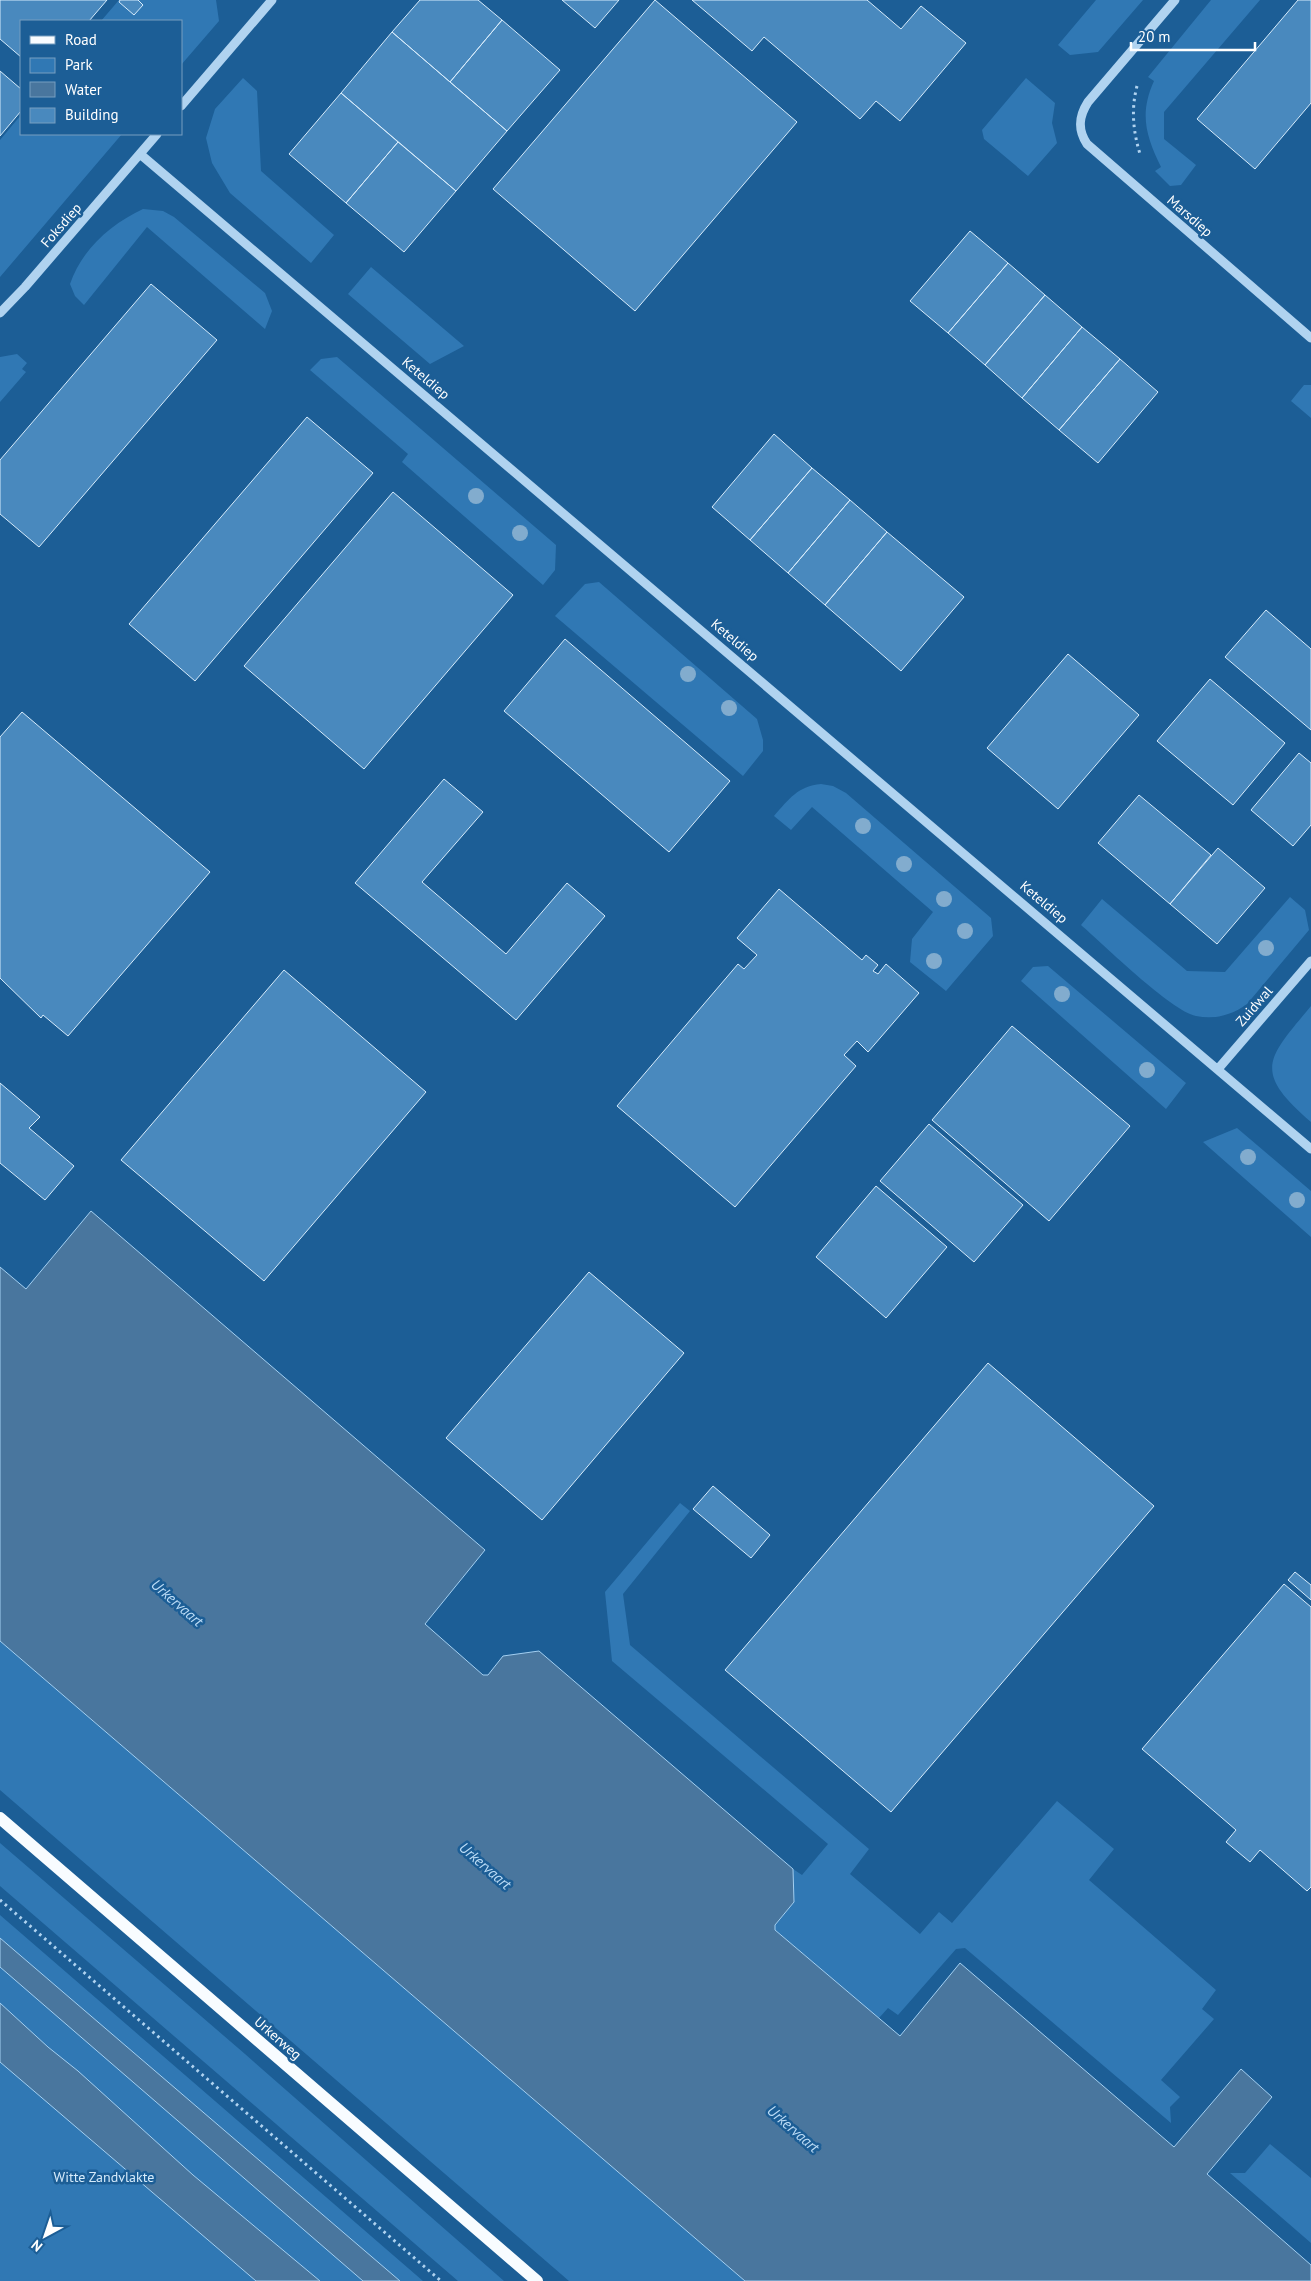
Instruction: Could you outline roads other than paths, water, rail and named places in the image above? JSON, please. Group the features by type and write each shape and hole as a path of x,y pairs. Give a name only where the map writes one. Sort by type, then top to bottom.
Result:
{"main road":[{"name":"Urkerweg","path":"0,1818 537,2281"}],"street":[{"path":"182,105 272,0"},
{"name":"Marsdiep","path":"1175,0 1081,112 1081,135 1087,144 1311,338"},
{"name":"Foksdiep","path":"0,313 156,135"},
{"name":"Keteldiep","path":"140,154 1311,1149"},
{"name":"Zuidwal","path":"1218,1069 1311,962"}],"water":[{"name":"Urkervaart","path":"91,1211 485,1550 425,1624 483,1675 488,1675 503,1656 539,1651 793,1869 794,1902 775,1925 775,1930 900,2036 960,1963 1174,2147 1241,2069 1272,2097 1207,2174 1311,2265 1311,2281 745,2281 0,1641 0,1267 26,1289"},
{"path":"0,1938 400,2281 363,2281 0,1967"},
{"path":"0,2003 193,2175 320,2281 256,2281 0,2062"}],"park label":[{"name":"Witte Zandvlakte","path":"104,2177"}]}
